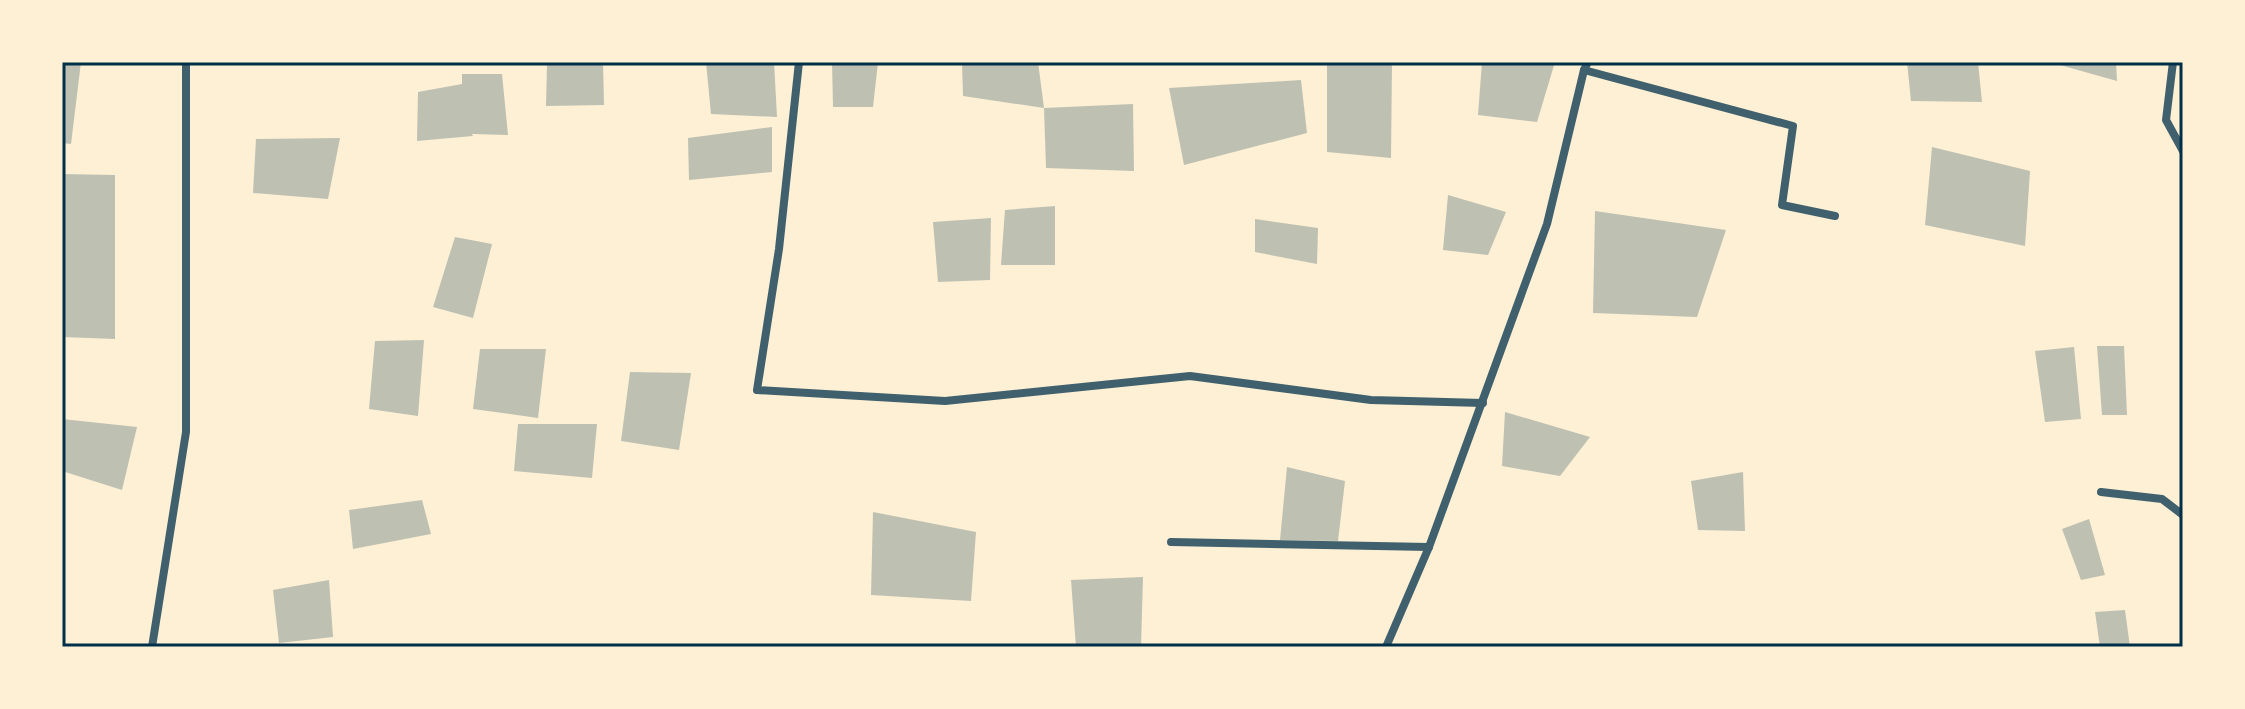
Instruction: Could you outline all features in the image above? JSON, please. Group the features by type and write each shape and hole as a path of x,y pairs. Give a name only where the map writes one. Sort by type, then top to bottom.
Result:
{"street":[{"path":"152,647 186,432 186,62"},
{"path":"799,62 779,249 757,390 945,401 1190,376 1371,400 1483,403"},
{"path":"2173,62 2166,120 2183,151"},
{"path":"1386,647 1429,547 1547,224 1586,66 1793,126 1782,205 1835,216"},
{"path":"2101,492 2162,499 2183,515"},
{"path":"1171,542 1429,547"}],"building":[{"path":"62,62 81,62 71,144 62,143"},
{"path":"603,62 604,105 546,106 547,65"},
{"path":"706,62 774,62 777,117 711,114"},
{"path":"832,62 878,62 873,107 833,107"},
{"path":"962,62 1038,62 1044,108 963,96"},
{"path":"1327,62 1392,62 1391,158 1327,152"},
{"path":"1482,62 1555,62 1537,122 1478,115"},
{"path":"1907,62 1978,62 1982,102 1911,101"},
{"path":"2116,62 2117,81 2053,63"},
{"path":"462,74 502,74 508,135 472,134 417,141 418,92 462,84"},
{"path":"1301,80 1307,133 1184,165 1169,88"},
{"path":"1133,104 1134,171 1046,168 1044,108"},
{"path":"772,127 772,172 689,180 688,138"},
{"path":"340,138 328,199 253,193 256,139"},
{"path":"1932,147 2030,171 2025,246 1925,225"},
{"path":"62,174 115,175 115,339 62,337"},
{"path":"1448,195 1506,212 1488,255 1443,250"},
{"path":"1055,206 1055,265 1001,265 1005,210"},
{"path":"1595,211 1726,230 1697,317 1593,313"},
{"path":"991,218 990,280 938,282 933,222"},
{"path":"1255,219 1318,228 1317,264 1255,252"},
{"path":"455,237 492,244 473,318 433,307"},
{"path":"424,340 418,416 369,409 375,341"},
{"path":"2097,346 2124,346 2127,415 2102,415"},
{"path":"2074,347 2081,419 2045,422 2035,351"},
{"path":"480,349 546,349 538,418 473,409"},
{"path":"630,372 691,373 679,450 621,441"},
{"path":"1505,412 1590,437 1560,476 1502,466"},
{"path":"62,419 137,427 122,490 62,471"},
{"path":"518,424 597,424 592,478 514,471"},
{"path":"1287,467 1345,481 1338,541 1280,540"},
{"path":"1743,472 1745,531 1698,530 1691,481"},
{"path":"422,500 431,534 353,549 349,510"},
{"path":"873,512 976,532 971,601 871,595"},
{"path":"2089,519 2105,575 2081,580 2062,529"},
{"path":"1143,577 1141,647 1076,647 1071,580"},
{"path":"329,580 333,637 279,643 273,590"},
{"path":"2180,586 2183,586 2183,625 2180,625"},
{"path":"2125,610 2130,647 2100,647 2095,612"}]}
